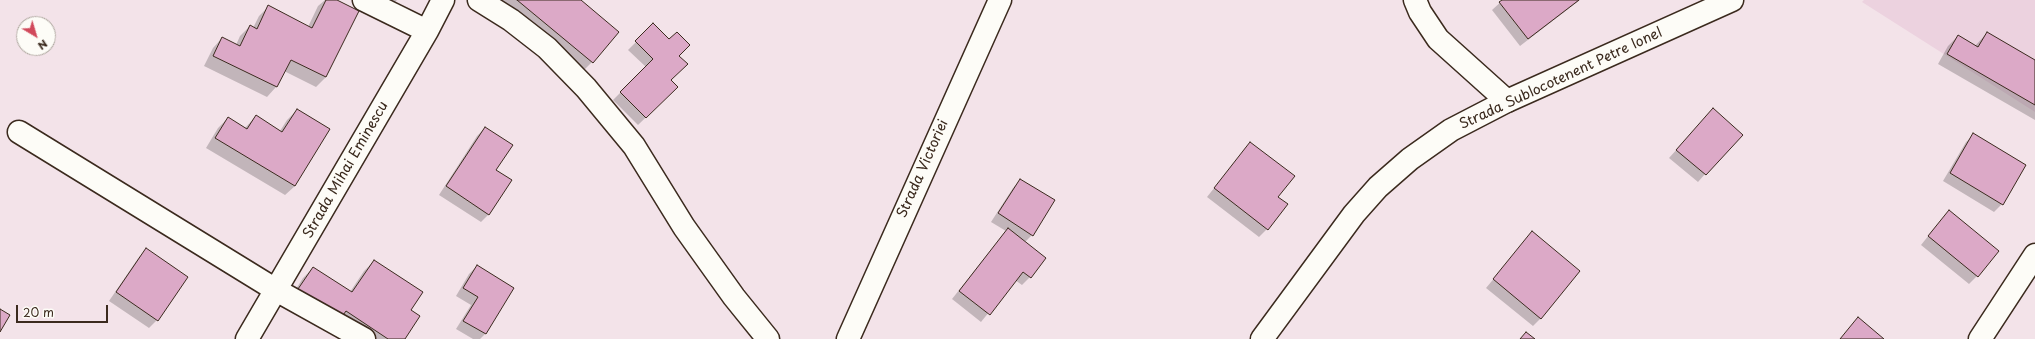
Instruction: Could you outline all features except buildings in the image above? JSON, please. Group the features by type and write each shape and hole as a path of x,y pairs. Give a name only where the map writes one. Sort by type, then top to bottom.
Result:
{"street":[{"path":"364,0 427,32"},
{"name":"Strada Mihai Eminescu","path":"247,339 427,32 443,0"},
{"path":"479,0 511,20 547,48 586,88 634,146 684,227 734,297 768,339"},
{"name":"Strada Victoriei","path":"848,339 1000,0"},
{"path":"1415,0 1420,12 1438,39 1507,101"},
{"name":"Strada Sublocotenent Petre Ionel","path":"1262,339 1354,214 1378,187 1410,159 1451,130 1507,101 1732,0"},
{"path":"19,132 276,290 364,339"},
{"path":"1980,339 2035,255"}],"shaded area":[{"path":"1864,0 2035,0 2035,112 1862,2"}]}
